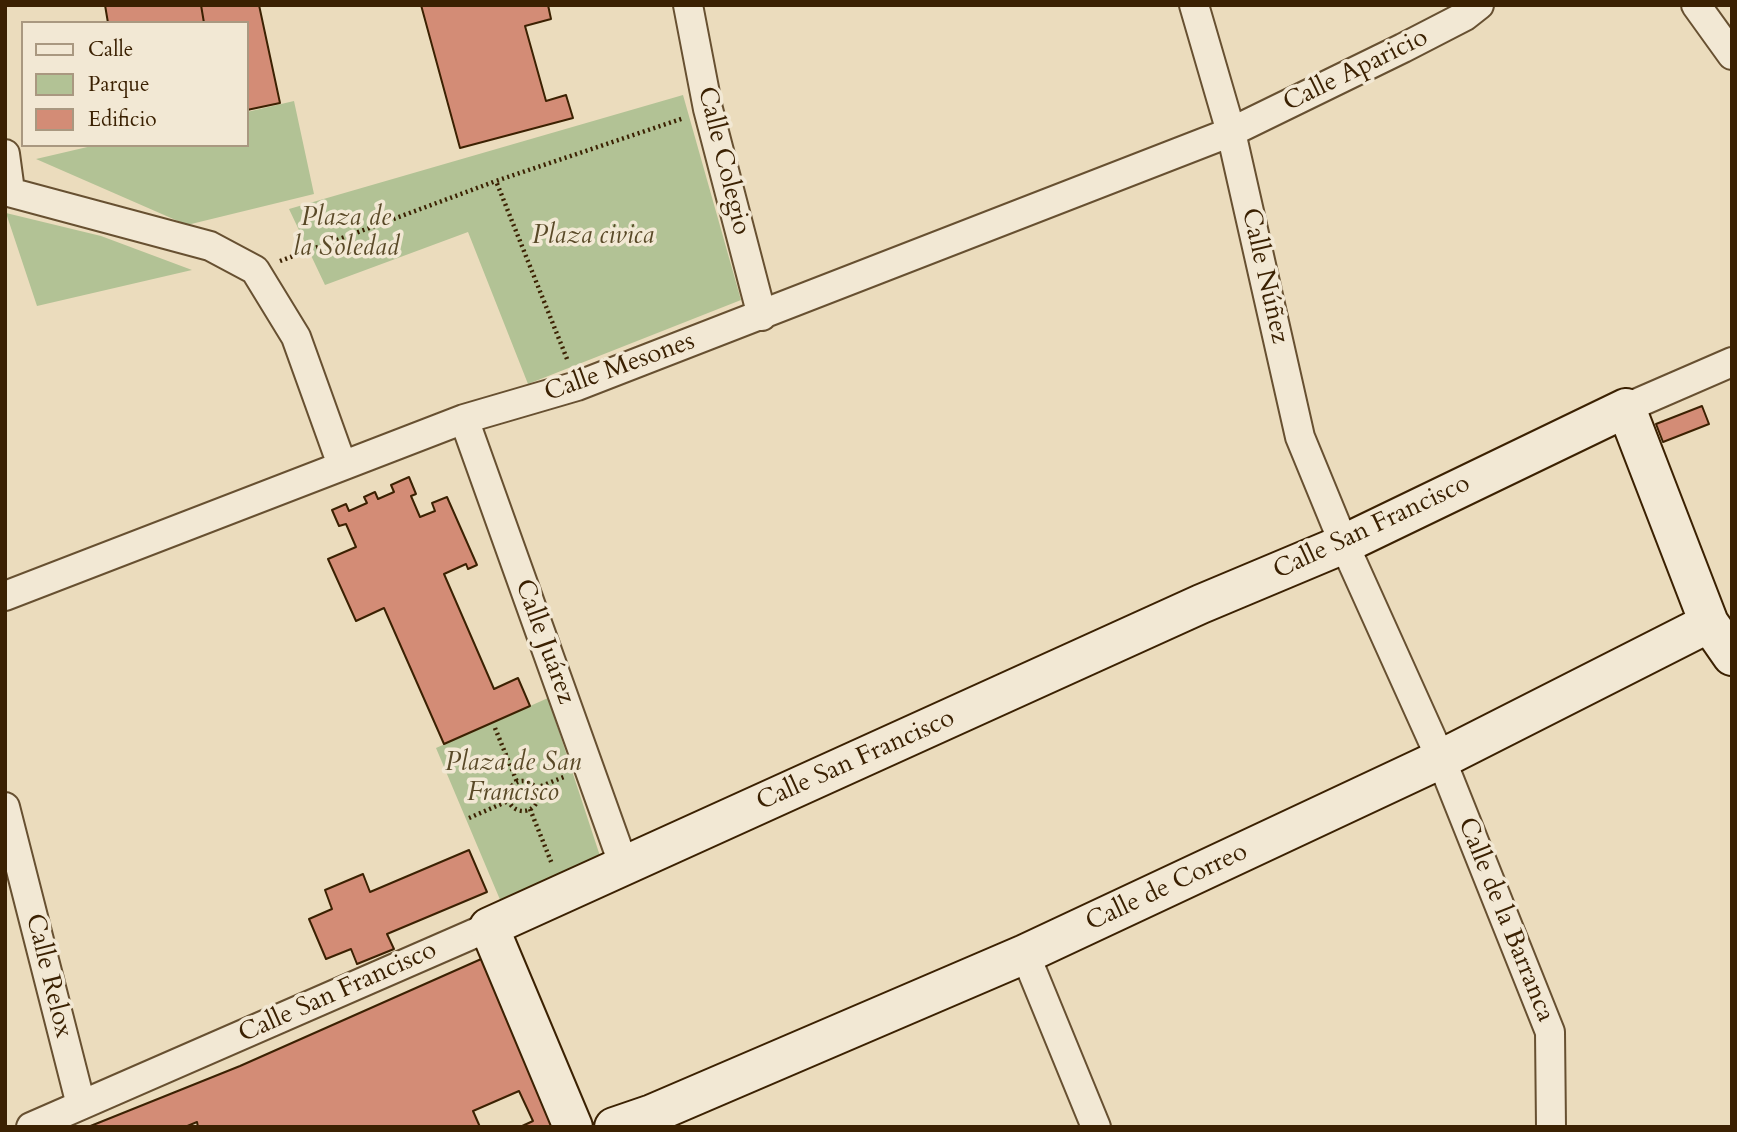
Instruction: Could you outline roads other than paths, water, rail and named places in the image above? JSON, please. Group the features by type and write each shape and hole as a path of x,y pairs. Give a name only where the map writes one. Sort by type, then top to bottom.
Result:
{"street":[{"name":"Calle Colegio","path":"688,5 708,109 762,316"},
{"name":"Calle Núñez","path":"1194,5 1231,132 1300,437 1344,544 1441,759"},
{"name":"Calle Aparicio","path":"1231,132 1403,48 1465,16 1479,5"},
{"path":"1696,5 1732,55"},
{"name":"Calle Mesones","path":"5,596 464,419 578,386 1231,132"},
{"path":"5,154 8,191 210,246 255,270 296,337 342,465"},
{"path":"1732,362 1626,408 1720,618 1732,656"},
{"name":"Calle San Francisco","path":"31,1127 70,1115 1188,610 1344,544 1626,408"},
{"name":"Calle Juárez","path":"464,419 624,866"},
{"name":"Calle de Correo","path":"614,1127 655,1120 1026,954 1441,759 1720,618"},
{"name":"Calle de la Barranca","path":"1441,759 1550,1032 1550,1127"},
{"name":"Calle Relox","path":"5,807 70,1115"},
{"path":"489,927 573,1127"},
{"path":"1026,954 1096,1127"}],"park label":[{"name":"Plaza de la Soledad","path":"346,234"},
{"name":"Plaza civica","path":"593,237"},
{"name":"Plaza de San Francisco","path":"513,779"}]}
